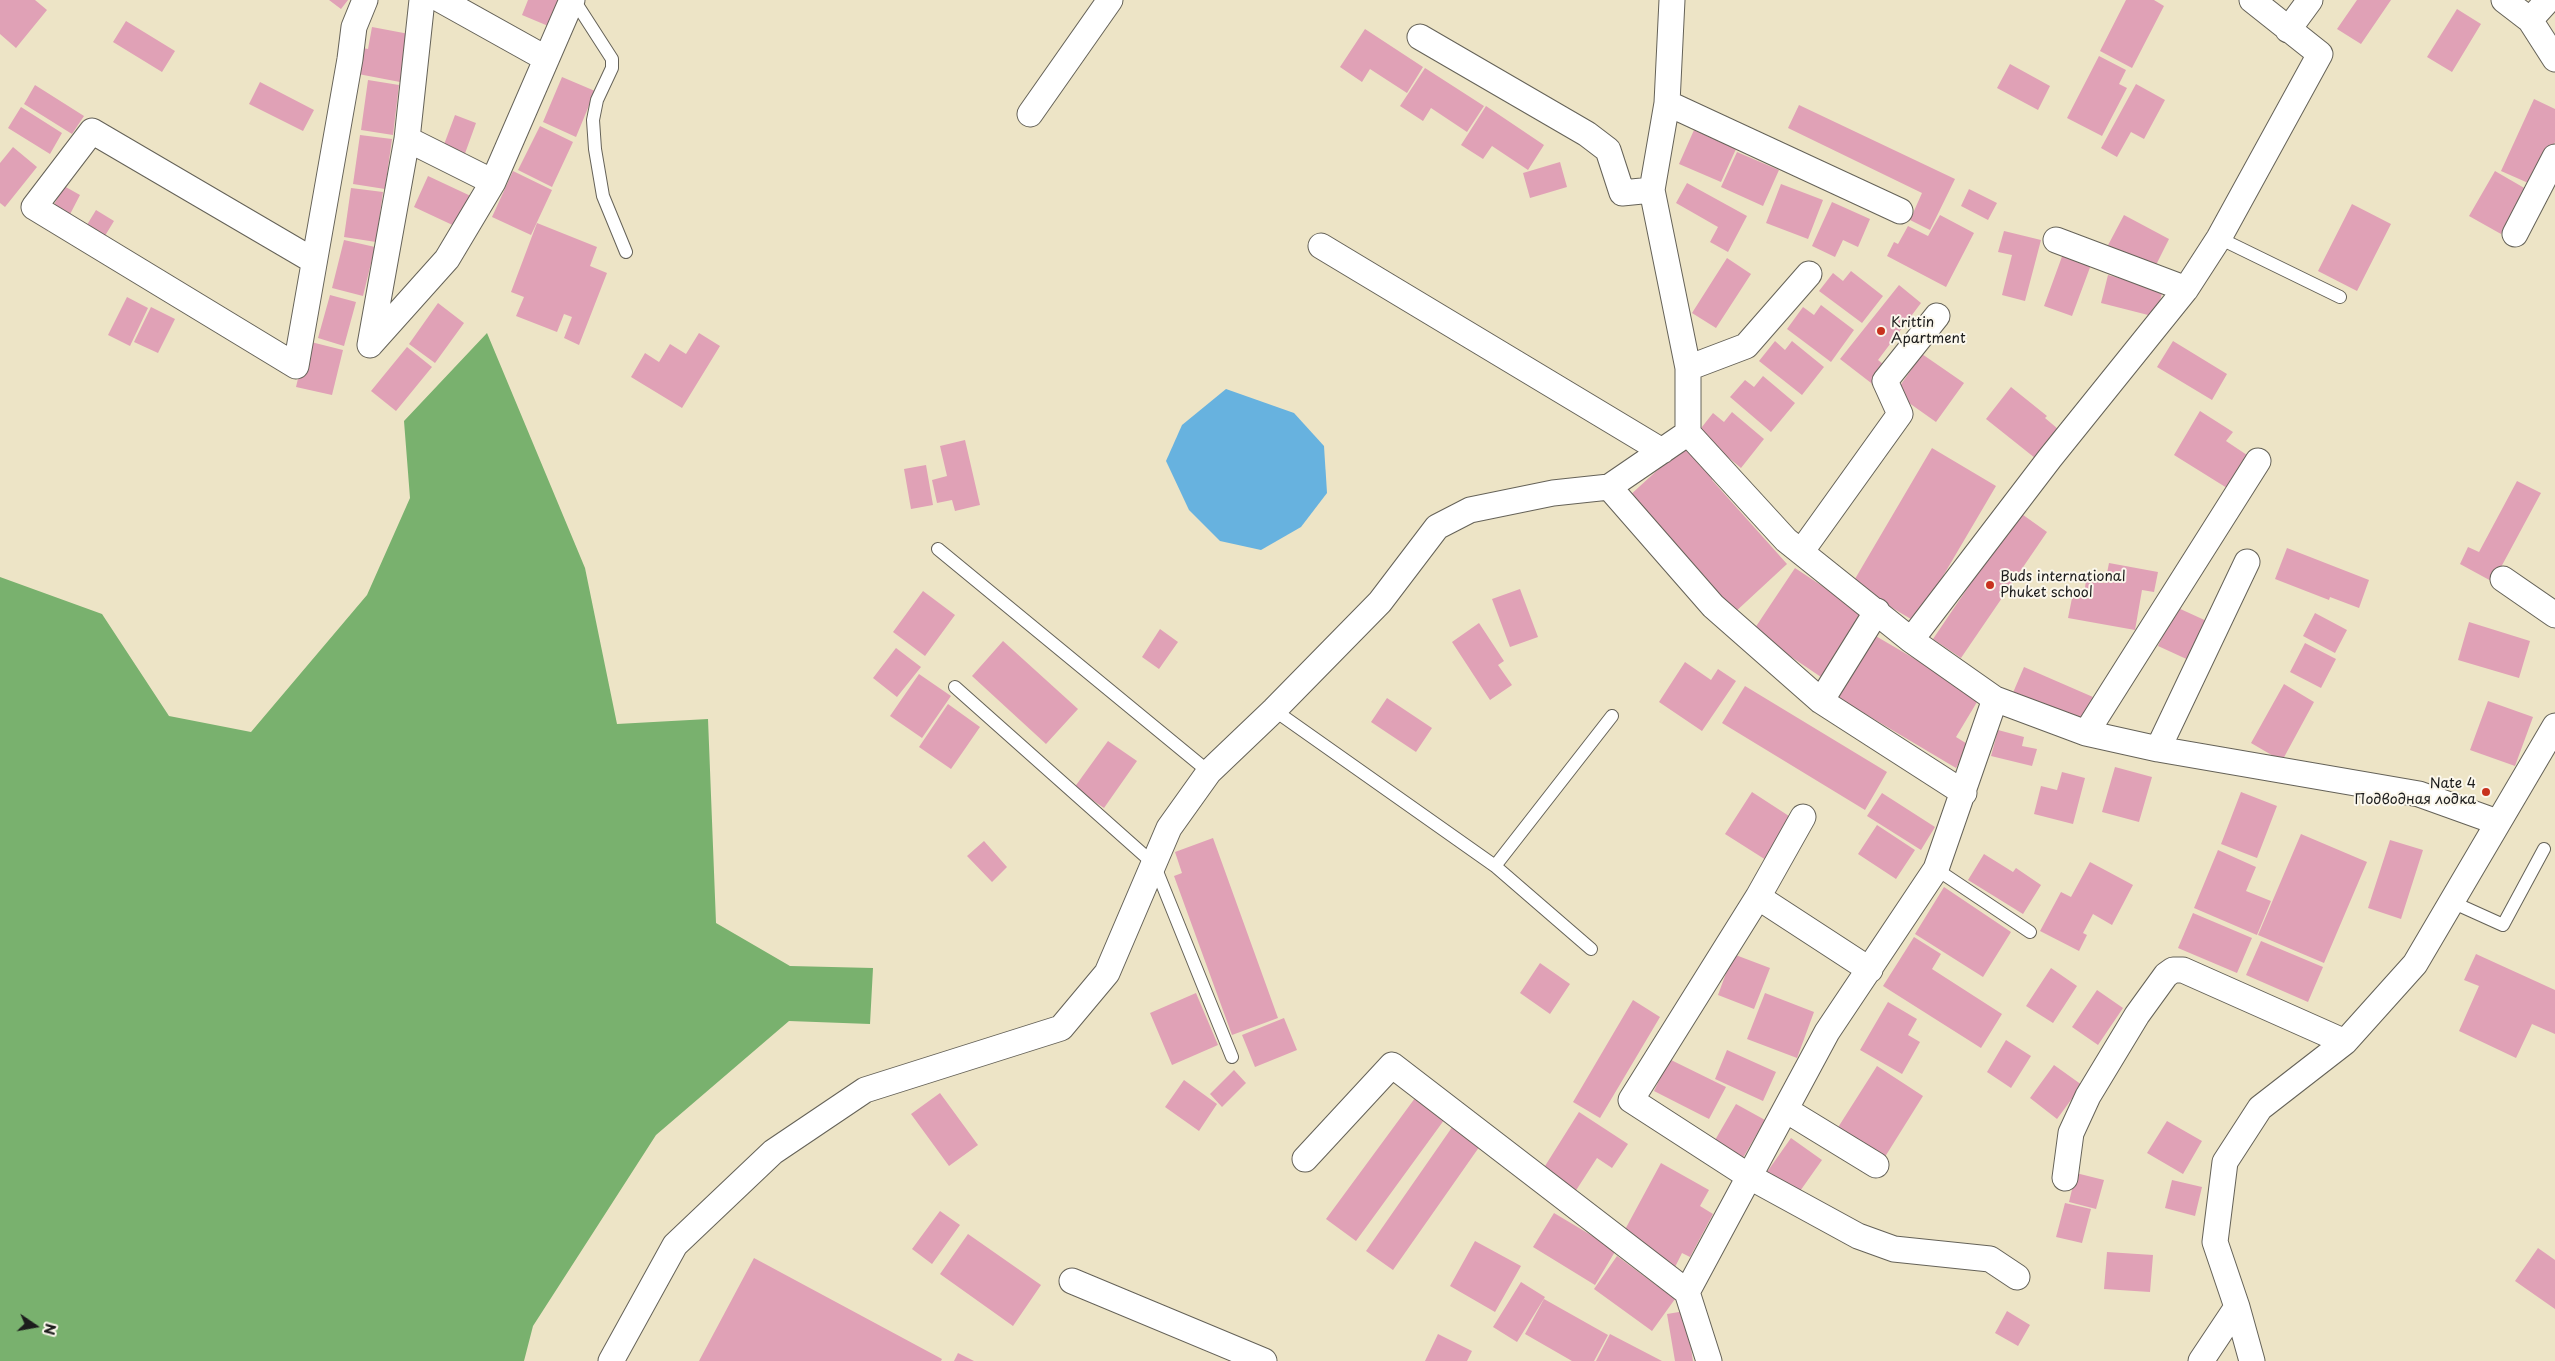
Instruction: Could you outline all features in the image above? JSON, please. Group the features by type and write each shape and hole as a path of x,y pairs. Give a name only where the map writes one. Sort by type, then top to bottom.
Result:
{"street":[{"path":"314,261 92,131 34,207 296,366 314,261 354,27 365,0"},
{"path":"422,0 407,139 370,345 448,259 493,182 545,58 573,0"},
{"path":"441,0 545,58"},
{"path":"1030,114 1110,0"},
{"path":"1672,0 1667,103 1652,190 1688,368 1688,433 1786,540 1911,640 1995,699 2086,733 2158,749 2419,794 2497,822"},
{"path":"1911,640 2050,458 2186,289 2219,238 2320,54 2252,0"},
{"path":"2288,30 2310,0"},
{"path":"2504,0 2530,20 2555,58"},
{"path":"2530,20 2548,0"},
{"path":"1420,37 1587,134 1608,150 1622,193 1652,190"},
{"path":"1667,103 1900,211"},
{"path":"407,139 493,182"},
{"path":"2515,234 2555,157"},
{"path":"2056,240 2186,289"},
{"path":"1321,246 1662,451"},
{"path":"1688,368 1746,346 1809,274"},
{"path":"1801,552 1900,414 1886,381 1937,316"},
{"path":"610,1361 675,1245 773,1152 865,1090 1062,1028 1107,973 1169,828 1209,772 1274,710 1380,602 1436,527 1470,510 1553,493 1610,486 1688,433"},
{"path":"2086,733 2258,461"},
{"path":"1610,486 1713,606 1821,700 1964,793"},
{"path":"2158,749 2247,562"},
{"path":"2503,579 2555,615"},
{"path":"1821,700 1877,611"},
{"path":"1686,1292 1750,1178 1827,1032 1936,869 1964,793 1995,699"},
{"path":"2252,1361 2238,1307 2215,1242 2225,1162 2260,1108 2345,1042 2416,964 2497,822 2555,726"},
{"path":"1803,817 1758,897 1631,1100 1750,1178 1858,1236 1894,1249 1990,1259 2016,1277"},
{"path":"1758,897 1870,970"},
{"path":"2065,1178 2072,1133 2088,1096 2137,1015 2166,975 2173,970 2183,970 2345,1042"},
{"path":"1305,1159 1392,1065 1686,1292 1709,1361"},
{"path":"1786,1110 1876,1165"},
{"path":"1072,1281 1264,1361"},
{"path":"2201,1361 2238,1307"}],"lane":[{"path":"573,0 612,59 612,68 597,100 593,120 595,149 603,196 626,252"},
{"path":"2219,238 2340,297"},
{"path":"938,549 1209,772"},
{"path":"955,687 1154,864 1232,1057"},
{"path":"1274,710 1495,866 1591,949"},
{"path":"1495,866 1612,716"},
{"path":"2452,902 2503,925 2544,849"},
{"path":"1936,869 2030,932"}],"green space":[{"path":"487,333 585,568 617,724 708,719 716,923 790,966 873,968 870,1024 789,1021 656,1135 533,1326 524,1361 0,1361 0,577 102,614 169,716 251,732 367,595 410,498 404,421"}],"water":[{"path":"1226,389 1294,413 1324,446 1327,493 1301,527 1261,550 1220,541 1189,510 1166,461 1182,425"}],"building":[{"path":"0,0 35,0 47,10 16,48 0,34"},
{"path":"329,0 348,0 341,9"},
{"path":"528,0 564,0 553,28 522,15"},
{"path":"2126,0 2154,0 2164,6 2132,68 2100,51"},
{"path":"2357,0 2391,0 2361,44 2337,29"},
{"path":"2457,9 2481,24 2452,72 2427,57"},
{"path":"126,21 175,51 162,72 113,42"},
{"path":"372,27 409,34 400,82 353,73 358,47 368,49"},
{"path":"1365,29 1423,67 1407,93 1370,69 1362,82 1340,67"},
{"path":"2099,56 2126,70 2119,84 2127,88 2102,136 2067,118"},
{"path":"2010,64 2050,86 2038,110 1997,88"},
{"path":"1425,68 1484,106 1467,132 1431,108 1423,121 1400,106"},
{"path":"562,77 595,91 576,137 543,122"},
{"path":"368,80 399,85 393,135 361,130"},
{"path":"260,82 314,110 303,131 249,104"},
{"path":"2136,84 2165,100 2144,139 2131,132 2117,157 2101,148"},
{"path":"35,85 84,116 72,134 24,104"},
{"path":"2534,99 2555,109 2555,142 2535,186 2501,171"},
{"path":"1799,105 1955,179 1930,230 1910,220 1922,193 1788,128"},
{"path":"1486,106 1544,145 1528,170 1492,146 1483,159 1461,145"},
{"path":"21,107 62,133 50,154 8,128"},
{"path":"455,115 476,123 463,159 442,150"},
{"path":"540,126 573,142 552,187 518,170"},
{"path":"1694,130 1736,149 1721,182 1679,164"},
{"path":"360,135 392,139 385,189 353,184"},
{"path":"13,147 37,167 5,207 0,203 0,163"},
{"path":"1737,152 1779,170 1763,206 1721,187"},
{"path":"1560,162 1567,187 1530,198 1523,173"},
{"path":"513,171 552,190 531,235 492,217"},
{"path":"2495,171 2526,189 2501,234 2469,216"},
{"path":"428,176 475,198 461,229 414,207"},
{"path":"1687,183 1747,216 1728,252 1710,242 1718,227 1676,203"},
{"path":"1781,184 1823,200 1808,239 1766,223"},
{"path":"64,186 80,195 66,222 49,214"},
{"path":"351,188 383,192 376,242 344,237"},
{"path":"1969,189 1997,203 1988,220 1961,206"},
{"path":"1832,202 1870,219 1858,247 1843,240 1835,257 1812,246"},
{"path":"2352,204 2391,224 2357,291 2318,271"},
{"path":"96,210 114,221 100,244 82,233"},
{"path":"1940,215 1974,233 1946,287 1887,256 1894,242 1898,244 1908,226 1928,236"},
{"path":"2124,215 2169,239 2152,273 2106,249"},
{"path":"537,223 597,247 590,266 607,273 579,345 564,338 572,317 564,314 557,332 516,316 524,297 511,292"},
{"path":"2004,231 2041,240 2025,301 2002,295 2012,255 1998,252"},
{"path":"344,240 375,247 363,296 332,288"},
{"path":"2064,251 2092,262 2072,316 2044,306"},
{"path":"1727,258 1751,274 1716,328 1692,313"},
{"path":"1851,271 1883,296 1862,323 1819,291 1833,273 1843,281"},
{"path":"2108,275 2163,289 2156,317 2101,303"},
{"name":"Krittin Apartment","path":"1899,285 1921,303 1878,360 1888,368 1875,386 1840,359"},
{"path":"330,295 356,302 344,346 318,338"},
{"path":"127,297 148,308 130,346 108,335"},
{"path":"438,303 464,323 435,363 409,344"},
{"path":"1821,305 1854,330 1831,362 1787,329 1803,307 1814,315"},
{"path":"151,307 175,319 158,353 134,342"},
{"path":"699,333 720,346 682,408 631,377 645,353 659,362 670,344 686,354"},
{"path":"307,341 343,350 332,395 296,387"},
{"path":"1775,341 1785,350 1792,341 1824,367 1802,395 1759,361"},
{"path":"2173,341 2227,374 2212,400 2157,367"},
{"path":"407,347 432,367 396,411 371,391"},
{"path":"1922,354 1964,383 1936,422 1895,393"},
{"path":"1763,376 1795,403 1771,432 1730,397 1745,380 1754,387"},
{"path":"2011,387 2047,416 2045,418 2058,429 2035,458 1986,419"},
{"path":"2200,411 2233,432 2226,441 2247,455 2227,488 2174,455"},
{"path":"1732,412 1764,439 1741,468 1698,432 1713,413 1724,422"},
{"path":"965,440 980,505 955,511 952,500 937,503 932,480 947,476 940,446"},
{"path":"1686,444 1716,476 1712,480 1787,564 1733,614 1628,497"},
{"path":"1932,448 1996,486 1916,622 1852,584"},
{"path":"926,465 933,505 911,509 904,469"},
{"path":"2517,481 2541,493 2493,582 2460,564 2468,547 2479,552"},
{"name":"Buds international Phuket school","path":"2019,512 2047,532 1961,658 1933,639"},
{"path":"2287,548 2369,580 2359,608 2330,597 2329,600 2275,579"},
{"path":"2109,563 2158,572 2154,592 2142,590 2135,630 2068,618 2073,593 2084,595 2086,580 2105,583"},
{"path":"1795,568 1863,613 1821,677 1753,631"},
{"path":"1520,589 1538,637 1510,647 1492,599"},
{"path":"923,591 955,615 925,656 893,632"},
{"path":"2176,607 2211,623 2193,662 2158,646"},
{"path":"2315,613 2347,630 2335,653 2303,636"},
{"path":"2469,622 2530,641 2519,678 2458,660"},
{"path":"1479,623 1504,661 1498,665 1512,685 1490,700 1452,642"},
{"path":"1160,629 1178,642 1159,669 1142,657"},
{"path":"1874,635 1980,697 1956,737 1969,745 1956,768 1835,696"},
{"path":"1003,641 1078,709 1046,744 972,676"},
{"path":"2305,643 2336,659 2321,688 2290,672"},
{"path":"896,648 921,667 897,697 873,678"},
{"path":"1685,662 1711,680 1718,669 1736,681 1702,731 1659,702"},
{"path":"2024,667 2093,697 2081,724 2012,695"},
{"path":"919,674 951,696 922,738 890,716"},
{"path":"2284,684 2314,702 2282,761 2251,743"},
{"path":"1745,686 1887,772 1865,810 1722,723"},
{"path":"1387,698 1432,728 1416,752 1371,722"},
{"path":"2488,701 2533,717 2515,766 2470,750"},
{"path":"948,704 980,727 951,769 919,747"},
{"path":"1998,730 2024,737 2022,746 2037,749 2032,766 1991,756"},
{"path":"1108,741 1137,761 1104,808 1074,788"},
{"path":"2115,767 2152,777 2139,822 2102,812"},
{"path":"2062,772 2085,778 2073,824 2034,814 2041,786 2057,790"},
{"path":"1752,792 1792,818 1766,860 1725,834"},
{"path":"2241,792 2277,806 2257,858 2221,844"},
{"path":"1882,793 1935,827 1921,850 1867,816"},
{"path":"1877,825 1915,850 1896,879 1858,854"},
{"path":"2301,834 2367,862 2324,963 2258,935"},
{"path":"1213,838 1278,1018 1232,1035 1174,876 1182,873 1175,852"},
{"path":"2390,840 2423,850 2401,919 2368,908"},
{"path":"984,841 1007,867 992,882 967,856"},
{"path":"2218,850 2256,867 2246,891 2271,901 2257,935 2194,908"},
{"path":"1984,854 2013,872 2016,868 2041,885 2023,914 1968,880"},
{"path":"2090,862 2133,885 2112,925 2093,914 2083,933 2087,935 2079,951 2040,931 2061,892 2071,897"},
{"path":"1944,887 2011,932 1983,977 1915,934"},
{"path":"2193,913 2252,938 2237,973 2178,948"},
{"path":"1914,937 1941,954 1932,969 2002,1014 1981,1048 1883,986"},
{"path":"2261,941 2323,967 2308,1002 2246,975"},
{"path":"1733,954 1770,968 1754,1009 1718,995"},
{"path":"2476,954 2555,990 2555,1034 2532,1024 2516,1058 2459,1031 2479,986 2464,980"},
{"path":"1540,963 1570,984 1550,1014 1520,993"},
{"path":"2051,968 2077,986 2053,1023 2026,1006"},
{"path":"2097,990 2123,1008 2098,1045 2072,1027"},
{"path":"1196,993 1218,1045 1172,1065 1150,1013"},
{"path":"1765,993 1814,1012 1797,1058 1747,1039"},
{"path":"1633,1000 1660,1017 1600,1118 1573,1102"},
{"path":"1888,1002 1917,1019 1908,1035 1920,1042 1902,1074 1860,1050"},
{"path":"1284,1018 1297,1050 1255,1067 1242,1035"},
{"path":"2006,1040 2031,1056 2011,1088 1987,1072"},
{"path":"1727,1050 1776,1072 1763,1101 1715,1079"},
{"path":"1669,1059 1726,1087 1709,1119 1654,1091"},
{"path":"2054,1065 2082,1085 2057,1119 2030,1098"},
{"path":"1877,1066 1923,1096 1883,1160 1837,1129"},
{"path":"1234,1070 1246,1083 1222,1107 1210,1094"},
{"path":"1184,1080 1217,1104 1199,1131 1165,1107"},
{"path":"940,1093 978,1145 949,1166 911,1114"},
{"path":"1418,1094 1447,1116 1356,1241 1326,1219"},
{"path":"1736,1104 1765,1120 1740,1163 1711,1147"},
{"path":"1579,1112 1628,1144 1612,1168 1597,1158 1573,1195 1540,1174"},
{"path":"2167,1121 2202,1141 2183,1174 2147,1153"},
{"path":"1455,1123 1482,1143 1393,1270 1366,1251"},
{"path":"1791,1138 1822,1160 1798,1194 1767,1172"},
{"path":"1661,1163 1709,1190 1700,1206 1713,1214 1690,1257 1682,1253 1675,1267 1621,1237"},
{"path":"2076,1173 2104,1180 2096,1209 2069,1202"},
{"path":"2172,1180 2202,1187 2195,1216 2165,1208"},
{"path":"2065,1203 2091,1209 2082,1243 2056,1237"},
{"path":"940,1211 960,1225 932,1264 912,1249"},
{"path":"1554,1213 1616,1250 1595,1285 1533,1247"},
{"path":"968,1234 1041,1285 1013,1326 940,1274"},
{"path":"1475,1241 1521,1266 1495,1312 1450,1286"},
{"path":"2538,1248 2555,1260 2555,1309 2515,1281"},
{"path":"2107,1252 2153,1255 2150,1292 2104,1289"},
{"path":"1617,1256 1675,1299 1652,1331 1594,1289"},
{"path":"754,1258 942,1359 941,1361 699,1361"},
{"path":"1521,1282 1545,1297 1517,1342 1493,1327"},
{"path":"1544,1299 1608,1335 1594,1361 1572,1361 1525,1334"},
{"path":"1685,1311 1693,1361 1675,1361 1667,1314"},
{"path":"2007,1311 2030,1325 2018,1346 1995,1333"},
{"path":"1438,1334 1472,1351 1467,1361 1425,1361"},
{"path":"1610,1334 1662,1361 1596,1361"},
{"path":"958,1353 974,1361 954,1361"}],"place":[{"name":"Krittin Apartment","path":"1881,331"},
{"name":"Buds international Phuket school","path":"1990,585"},
{"name":"Nate 4 Подводная лодка","path":"2486,792"}]}
